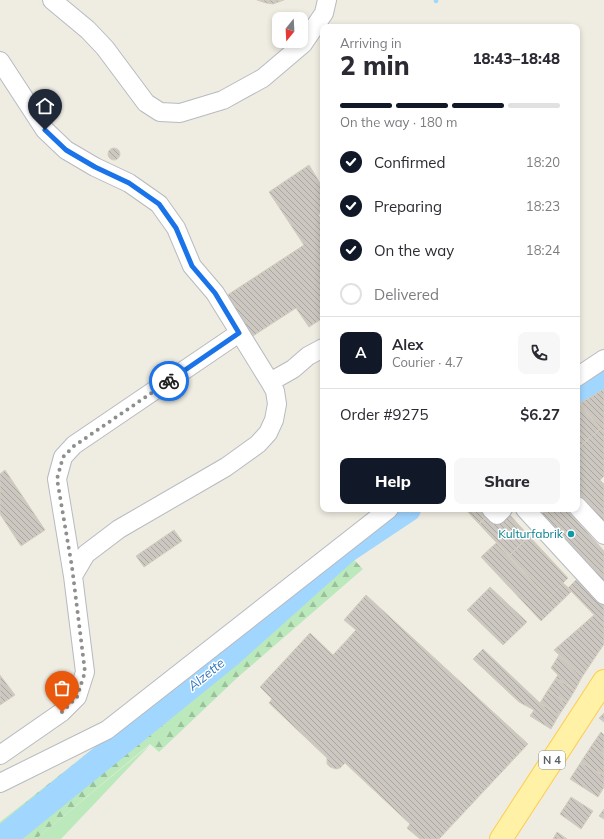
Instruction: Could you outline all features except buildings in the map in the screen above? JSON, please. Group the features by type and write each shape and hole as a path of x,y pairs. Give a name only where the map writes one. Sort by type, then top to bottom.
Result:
{"main road":[{"name":"N 4","path":"501,839 604,681"}],"lane":[{"path":"52,0 88,30 104,48 146,103 160,112 180,114 223,100 263,78 303,44 324,13 327,0"},
{"path":"0,61 45,130 66,150 95,167 129,183 159,204 176,228 192,266 215,293 270,382 275,391 277,404 274,420 268,434 258,444 226,467 119,529 86,554 73,576"},
{"path":"0,755 57,716 77,697 85,672 73,576 57,479 63,457 74,446 239,333"},
{"path":"270,382 293,369 308,356 320,350"},
{"path":"580,375 604,359"},
{"path":"580,509 604,535"},
{"path":"0,783 107,730 385,512"},
{"path":"528,512 604,595"}],"green space":[{"path":"345,551 363,569 238,677 159,752 150,744 36,839 0,839 0,822"},
{"path":"151,744 61,839 36,839"}],"waterway":[{"name":"Alzette","path":"580,393 604,377"},
{"name":"Alzette","path":"2,839 229,655 345,551 404,512"}],"way so far":[{"path":"62,712 77,697 85,672 72,567 57,479 63,457 74,446 169,381"}],"place":[{"name":"Kulturfabrik","path":"571,534"}],"route":[{"path":"45,130 66,150 95,167 129,183 159,204 176,228 192,266 215,293 239,333 169,381"}]}
